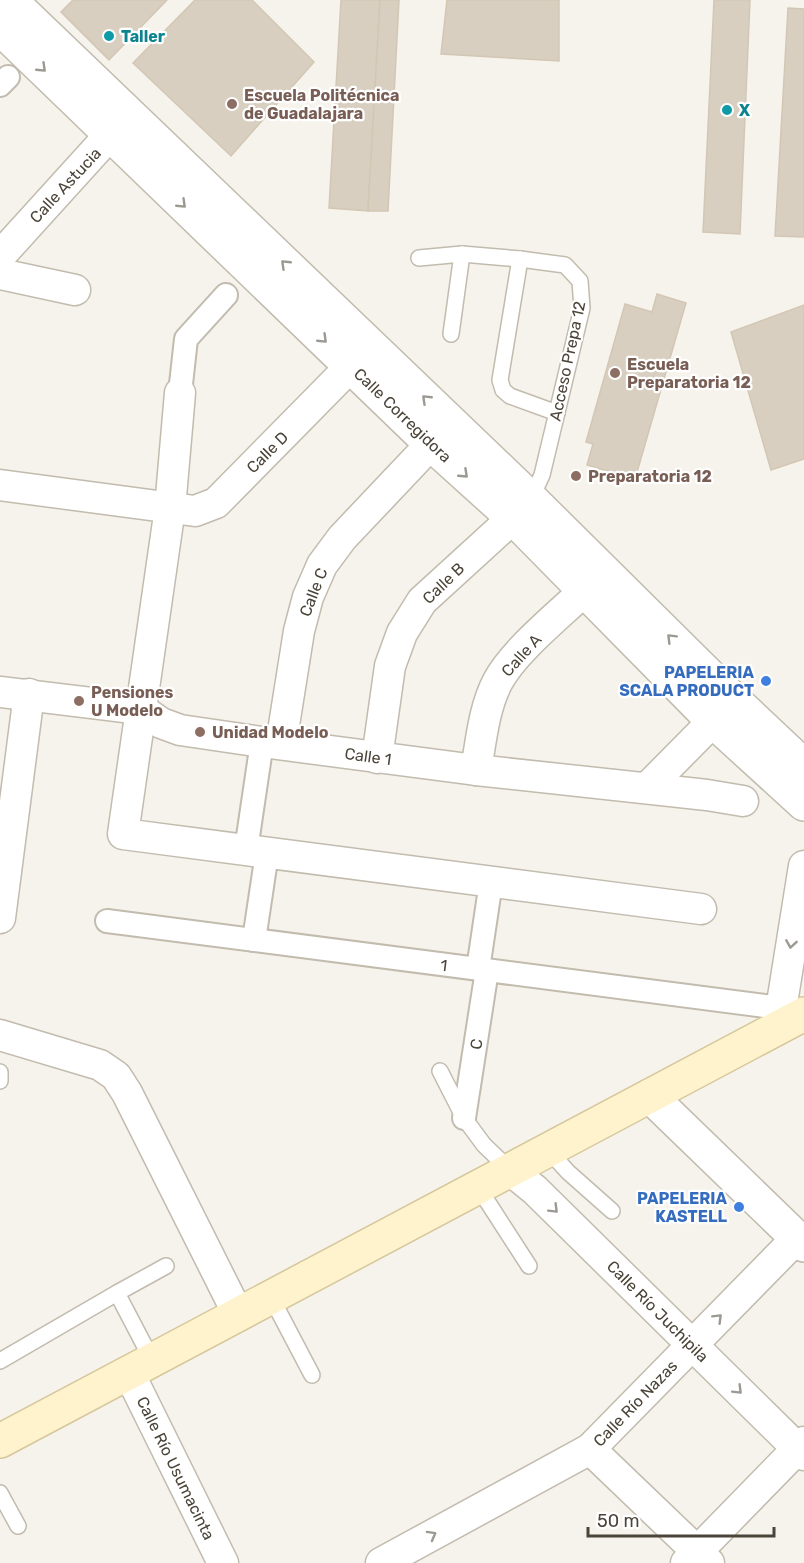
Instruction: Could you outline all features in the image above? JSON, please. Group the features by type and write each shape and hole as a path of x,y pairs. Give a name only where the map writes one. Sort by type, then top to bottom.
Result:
{"main road":[{"path":"0,1441 650,1096 788,1017"}],"street":[{"name":"Calle Corregidora","path":"10,0 120,125"},
{"name":"Calle Corregidora","path":"0,28 120,125 522,509 723,711"},
{"name":"Calle Astucia","path":"0,256 120,125"},
{"name":"Calle Corregidora","path":"226,226 351,366 431,444 522,509 584,591 755,740 804,804"},
{"path":"0,274 75,290"},
{"path":"226,295 186,339 170,508 123,834 701,909"},
{"name":"Calle D","path":"170,508 195,511 216,503 351,366"},
{"name":"Calle C","path":"272,743 308,597 322,565 342,538 431,444"},
{"path":"0,485 170,508"},
{"name":"Calle B","path":"377,758 390,666 402,633 422,602 522,509"},
{"name":"Calle A","path":"476,770 489,706 498,681 514,658 584,591"},
{"name":"Calle 1","path":"0,692 141,708 160,723 180,730 377,758 708,795 743,801"},
{"path":"0,918 30,694"},
{"path":"647,788 723,711"},
{"name":"Calle Corregidora","path":"755,740 804,766"},
{"path":"254,940 256,852 272,743"},
{"path":"788,1017 804,866"},
{"name":"C","path":"464,1118 483,970 490,882"},
{"name":"1","path":"107,921 483,970 788,1017"},
{"path":"0,1035 100,1065 116,1076 127,1093 238,1314"},
{"path":"650,1096 801,1241"},
{"name":"Calle Río Juchipila","path":"510,1170 535,1190 692,1345 802,1449"},
{"name":"Calle Río Nazas","path":"381,1563 590,1449 692,1345 801,1241"},
{"name":"Calle Río Usumacinta","path":"141,1366 223,1563"},
{"path":"590,1449 697,1559 802,1449"}],"lane":[{"name":"Acceso Prepa 12","path":"419,258 462,254 565,265 580,281 582,308 542,475 522,509"},
{"path":"451,334 462,254"},
{"path":"520,259 500,380 503,390 510,396 557,413"},
{"path":"440,1071 464,1118 484,1145 510,1170"},
{"path":"0,1072 0,1081"},
{"path":"548,1150 568,1172 612,1211"},
{"path":"478,1187 529,1266"},
{"path":"0,1361 166,1266"},
{"path":"117,1293 141,1366"},
{"path":"271,1297 312,1375"},
{"path":"0,1493 18,1526"}],"building":[{"name":"Taller","path":"73,0 167,0 109,60 61,12"},
{"path":"195,0 252,0 314,62 231,156 133,63"},
{"path":"341,0 380,0 368,211 329,208"},
{"path":"380,0 399,0 388,211 368,211"},
{"path":"447,0 559,0 559,61 441,54"},
{"name":"X","path":"714,0 750,0 740,234 703,232"},
{"path":"788,8 804,9 804,237 775,236"},
{"path":"657,294 686,303 635,479 587,465 593,444 586,442 625,304 652,312"},
{"path":"804,305 804,459 771,470 731,332"}],"place":[{"name":"Taller","path":"109,36"},
{"name":"Escuela Politécnica de Guadalajara","path":"232,104"},
{"name":"X","path":"727,110"},
{"name":"Escuela Preparatoria 12","path":"615,373"},
{"name":"Preparatoria 12","path":"576,476"},
{"name":"PAPELERIA SCALA PRODUCT","path":"766,681"},
{"name":"Pensiones U Modelo","path":"79,701"},
{"name":"Unidad Modelo","path":"200,732"},
{"name":"PAPELERIA KASTELL","path":"739,1207"}]}
